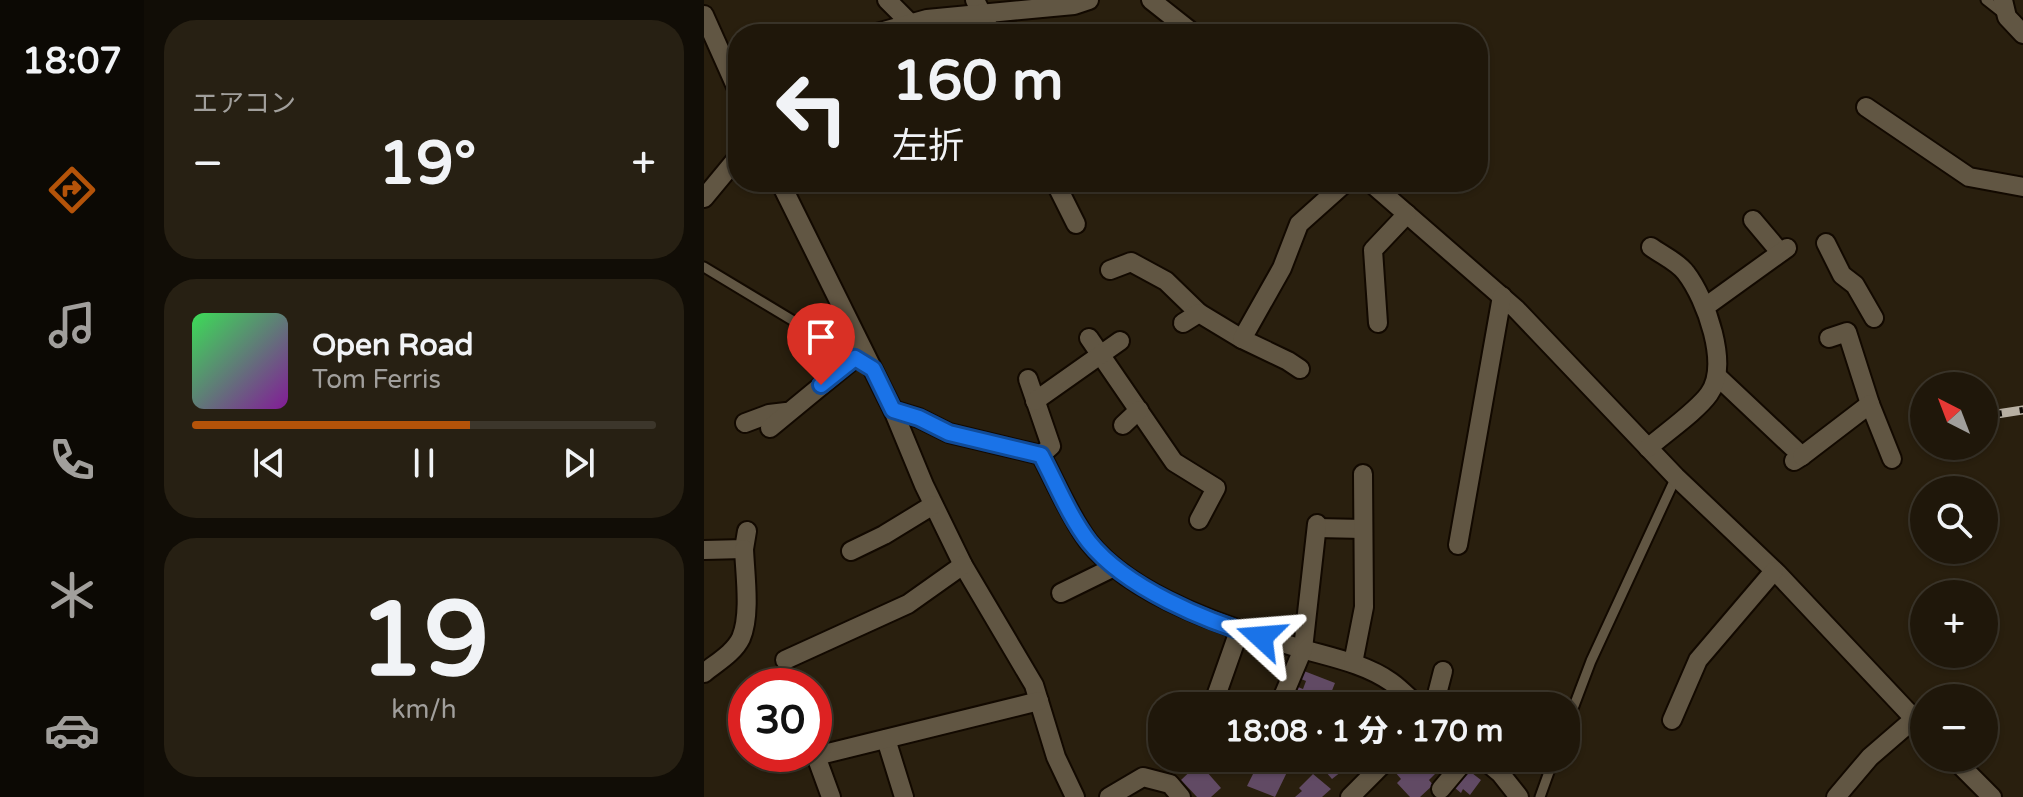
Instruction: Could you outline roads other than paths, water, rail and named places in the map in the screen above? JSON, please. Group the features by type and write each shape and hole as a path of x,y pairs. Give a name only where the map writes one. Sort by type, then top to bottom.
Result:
{"street":[{"path":"887,0 910,23"},
{"path":"907,24 979,7 1074,5 1089,0"},
{"path":"1151,0 1181,24"},
{"path":"2005,9 2023,34"},
{"path":"705,18 728,69"},
{"path":"1866,107 1969,177 2023,187"},
{"path":"704,198 728,169"},
{"path":"785,192 893,410 933,505 963,565 1034,685 1056,757 1075,797"},
{"path":"1060,192 1076,224"},
{"path":"1242,339 1282,268 1299,224 1335,192"},
{"path":"1382,192 1502,296 1676,477 1774,571 1910,715"},
{"path":"1378,323 1373,250 1407,214"},
{"path":"1705,307 1783,250 1753,220"},
{"path":"1826,243 1842,275 1855,285 1877,316 1838,335 1892,459"},
{"path":"1648,448 1708,395 1717,376 1716,349 1705,307 1685,271 1651,247"},
{"path":"1110,270 1131,262 1166,281 1191,318 1242,339 1300,369"},
{"path":"1458,545 1502,296"},
{"path":"1089,338 1174,462 1216,488 1199,520"},
{"path":"1035,401 1120,341"},
{"path":"770,428 855,358"},
{"path":"1717,376 1797,460 1870,404"},
{"path":"1028,379 1051,446 1041,455"},
{"path":"893,410 919,418 949,433 1041,455 1089,542 1114,567 1164,598 1239,631 1353,663 1390,681 1402,692"},
{"path":"1123,425 1139,410"},
{"path":"745,423 769,414 788,412"},
{"path":"1353,663 1364,607 1363,474"},
{"path":"851,551 933,505"},
{"path":"1285,692 1303,649 1317,526 1363,529"},
{"path":"704,550 745,540 747,603 741,638 727,655 704,673"},
{"path":"785,660 908,604 963,565"},
{"path":"1061,593 1114,567"},
{"path":"1672,720 1698,660 1774,571"},
{"path":"1217,692 1239,631"},
{"path":"1438,692 1443,671"},
{"path":"832,751 1039,701"},
{"path":"1836,797 1870,757 1910,730"},
{"path":"886,739 904,797"},
{"path":"821,772 831,797"},
{"path":"1350,797 1375,772"},
{"path":"1441,789 1455,772"},
{"path":"1499,772 1519,797"},
{"path":"1967,772 1992,797"},
{"path":"1109,797 1143,777 1170,784 1181,797"}],"lane":[{"path":"1986,0 2005,9"},
{"path":"704,267 873,369"},
{"path":"1579,692 1676,477"},
{"path":"1540,797 1549,772"}],"railway":[{"path":"1998,414 2023,410"}]}
